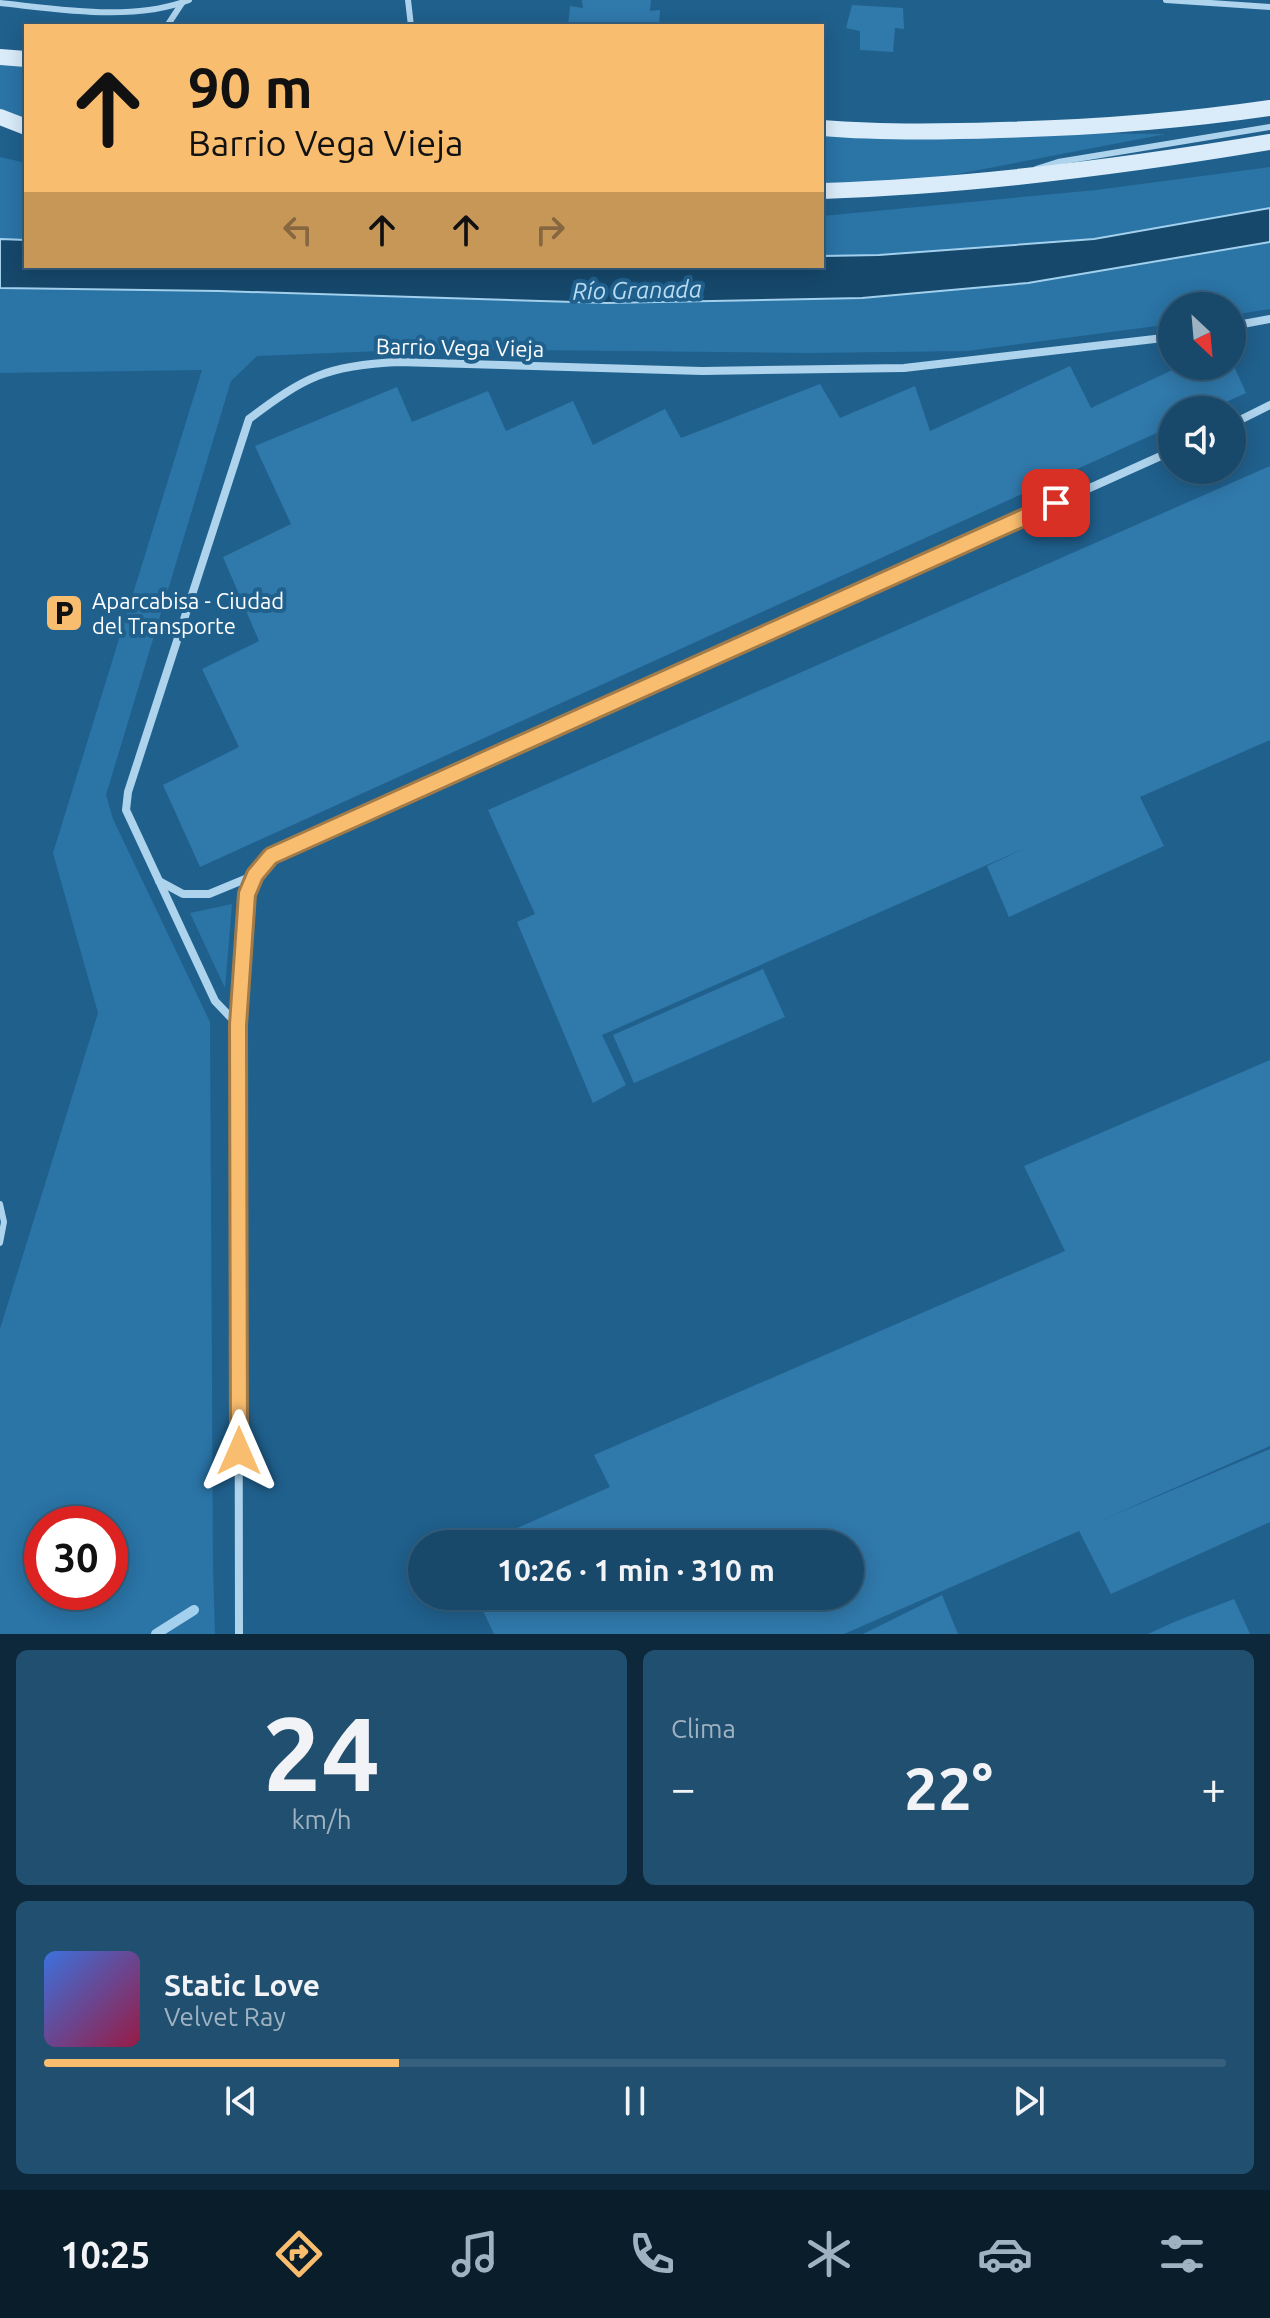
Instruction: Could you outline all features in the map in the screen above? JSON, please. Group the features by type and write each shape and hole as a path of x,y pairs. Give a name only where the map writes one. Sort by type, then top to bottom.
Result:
{"street":[{"path":"0,57 24,59"},
{"path":"824,128 928,132 1107,126 1270,108"},
{"path":"0,117 24,126"},
{"path":"824,191 1002,179 1148,162 1270,142"},
{"path":"1246,323 1270,319"},
{"name":"Barrio Vega Vieja","path":"238,1025 215,1001 126,810 128,792 249,419 302,381 331,370 363,364 398,362 702,371 904,368 1158,339"},
{"path":"1246,417 1270,405"},
{"path":"239,1634 238,1025 247,894 255,875 271,856 1158,457"},
{"path":"159,880 183,894 209,894 255,875"}],"lane":[{"path":"408,0 413,24"},
{"path":"1166,0 1270,7"},
{"path":"0,3 85,11 144,10 185,1"},
{"path":"168,24 185,1"},
{"path":"1002,179 1058,162 1270,127"},
{"path":"0,1204 4,1222 0,1243"}],"shaded area":[{"path":"0,57 24,59 24,126 0,117"},
{"path":"824,128 1166,134 880,189 824,191"},
{"path":"0,157 24,163 24,268 824,268 824,216 1096,190 1270,167 1270,309 1246,313 1246,292 1158,292 1158,326 967,351 809,353 431,349 257,356 231,381 106,795 113,819 210,1022 215,1634 0,1634 0,1329 98,1013 53,853 202,370 0,373"},
{"path":"232,904 225,988 190,913"}],"water":[{"name":"Río Granada","path":"1270,208 1270,242 1028,283 862,298 607,303 219,291 0,288 0,239 24,240 24,268 824,268 824,256 879,255 1094,239"}],"building":[{"path":"582,0 651,0 650,11 660,10 659,24 568,24 570,6 583,8"},
{"path":"852,5 903,8 904,29 895,28 893,52 860,50 860,31 846,28"},
{"path":"1070,366 1091,408 1158,377 1158,380 1240,380 1246,393 1239,396 1158,396 1158,432 200,867 163,785 239,747 202,669 259,641 223,557 291,524 255,446 397,387 412,422 488,391 506,431 573,401 593,445 665,409 681,438 820,384 840,418 915,386 930,431"},
{"path":"1270,466 1270,740 1140,797 1164,846 1009,917 987,866 1030,846 602,1035 626,1085 593,1103 517,922 535,914 488,810 1229,484 1246,484 1246,477"},
{"path":"763,969 785,1017 634,1083 613,1035"},
{"path":"1270,1060 1270,1446 1104,1519 1270,1449 1270,1522 1111,1594 1079,1531 844,1634 494,1634 483,1610 864,1610 864,1530 513,1530 610,1487 594,1455 1065,1251 1024,1166"},
{"path":"942,1595 958,1634 863,1634"},
{"path":"1234,1599 1250,1634 1148,1634 1174,1622"}],"waterway":[{"path":"156,1634 194,1610"}],"place":[{"name":"Aparcabisa - Ciudad del Transporte","path":"64,613"}],"route":[{"path":"239,1451 238,1025 247,894 255,875 271,856 1056,503"}]}
